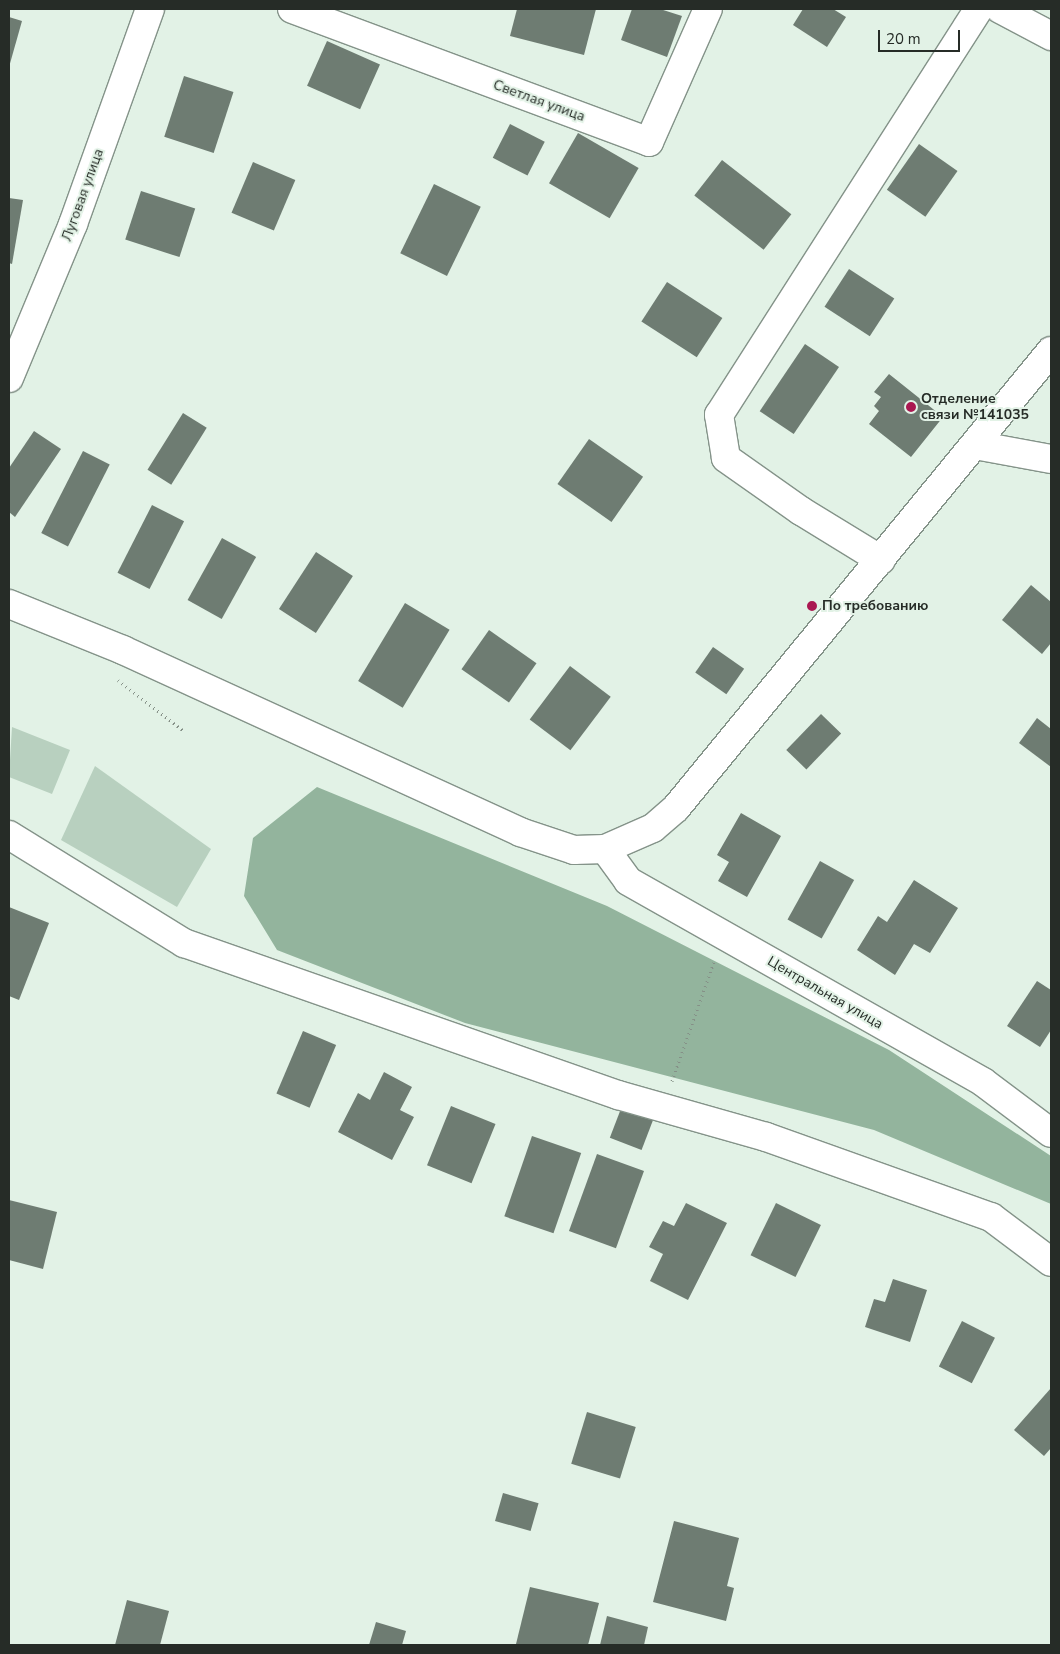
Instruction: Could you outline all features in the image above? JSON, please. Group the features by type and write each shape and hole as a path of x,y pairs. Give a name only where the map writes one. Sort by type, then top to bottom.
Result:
{"street":[{"name":"Луговая улица","path":"9,378 73,224 150,9"},
{"name":"Светлая улица","path":"292,9 649,142 708,9"},
{"path":"881,560 802,511 726,458 719,415 978,9"},
{"path":"1000,9 1051,36"},
{"path":"9,604 123,650 520,832 574,850 605,849 653,828 676,808 1051,351"},
{"path":"975,445 1051,459"},
{"path":"9,835 184,942 618,1095 766,1137 992,1217 1051,1262"},
{"name":"Центральная улица","path":"605,849 628,882 983,1082 1051,1133"}],"path":[{"path":"123,650 114,677 184,731"},
{"path":"670,1087 716,956"}],"shaded area":[{"path":"12,727 70,750 52,794 9,777"},
{"path":"95,766 211,849 177,907 61,840"},
{"path":"317,787 607,906 889,1050 1051,1156 1051,1204 874,1130 465,1023 277,950 244,896 253,838"}],"building":[{"path":"517,9 596,9 584,55 510,36"},
{"path":"632,9 660,9 682,16 667,57 621,40"},
{"path":"803,9 833,9 846,17 827,47 793,25"},
{"path":"9,17 22,21 9,67"},
{"path":"327,41 380,65 360,109 307,86"},
{"path":"184,76 233,92 214,153 164,137"},
{"path":"510,124 545,142 527,176 493,158"},
{"path":"578,133 639,168 610,218 549,183"},
{"path":"919,144 958,171 925,217 887,190"},
{"path":"722,160 791,214 764,250 694,195"},
{"path":"253,162 295,180 274,231 232,213"},
{"path":"434,184 481,207 447,276 400,253"},
{"path":"141,191 195,209 179,257 125,240"},
{"path":"9,198 23,200 12,264 9,263"},
{"path":"849,269 894,298 870,336 824,307"},
{"path":"667,282 722,318 697,357 641,321"},
{"path":"805,344 839,367 794,434 760,411"},
{"path":"889,374 943,417 911,457 869,424 879,411 874,406 881,397 874,392"},
{"path":"183,413 207,428 171,485 147,470"},
{"path":"34,431 61,449 15,517 9,512 9,468"},
{"path":"589,439 643,477 612,522 557,484"},
{"path":"83,451 110,465 68,547 41,533"},
{"path":"152,505 184,521 150,589 117,573"},
{"path":"222,538 256,557 222,619 188,600"},
{"path":"316,552 353,576 316,633 279,609"},
{"path":"1031,585 1051,602 1051,643 1042,654 1002,620"},
{"path":"405,603 450,630 403,708 358,681"},
{"path":"489,630 537,663 509,703 461,669"},
{"path":"713,647 744,669 726,694 695,672"},
{"path":"570,666 611,697 570,750 530,720"},
{"path":"821,714 841,733 806,769 786,750"},
{"path":"1037,718 1051,729 1051,767 1019,743"},
{"path":"741,813 781,836 747,897 718,881 729,862 717,855"},
{"path":"820,861 854,880 822,939 788,920"},
{"path":"914,880 958,908 930,953 914,944 895,975 857,950 878,916 887,922"},
{"path":"9,907 49,923 19,1000 9,996"},
{"path":"1037,981 1051,990 1051,1030 1040,1047 1007,1026"},
{"path":"303,1031 336,1045 310,1108 276,1094"},
{"path":"384,1072 412,1087 400,1110 414,1117 392,1160 338,1132 358,1093 370,1100"},
{"path":"451,1106 496,1124 472,1183 427,1165"},
{"path":"622,1106 654,1118 642,1150 610,1138"},
{"path":"532,1136 581,1153 553,1233 504,1216"},
{"path":"597,1154 644,1171 616,1248 569,1231"},
{"path":"9,1200 57,1212 43,1269 9,1260"},
{"path":"686,1203 727,1223 688,1300 650,1281 663,1254 649,1247 663,1221 674,1226"},
{"path":"776,1203 821,1225 796,1277 751,1255"},
{"path":"893,1279 927,1290 910,1342 865,1327 874,1299 885,1302"},
{"path":"962,1321 995,1338 972,1383 939,1366"},
{"path":"1051,1388 1051,1448 1044,1456 1014,1430"},
{"path":"587,1412 636,1427 620,1479 571,1464"},
{"path":"503,1493 539,1503 531,1531 495,1521"},
{"path":"674,1521 739,1538 727,1586 734,1588 726,1621 653,1602"},
{"path":"530,1587 599,1603 588,1645 516,1644"},
{"path":"127,1600 169,1611 160,1645 115,1645"},
{"path":"607,1616 648,1627 644,1645 600,1645"},
{"path":"376,1622 406,1631 402,1645 369,1645"}],"place":[{"name":"Отделение связи №141035","path":"911,407"},
{"name":"По требованию","path":"812,606"}]}
